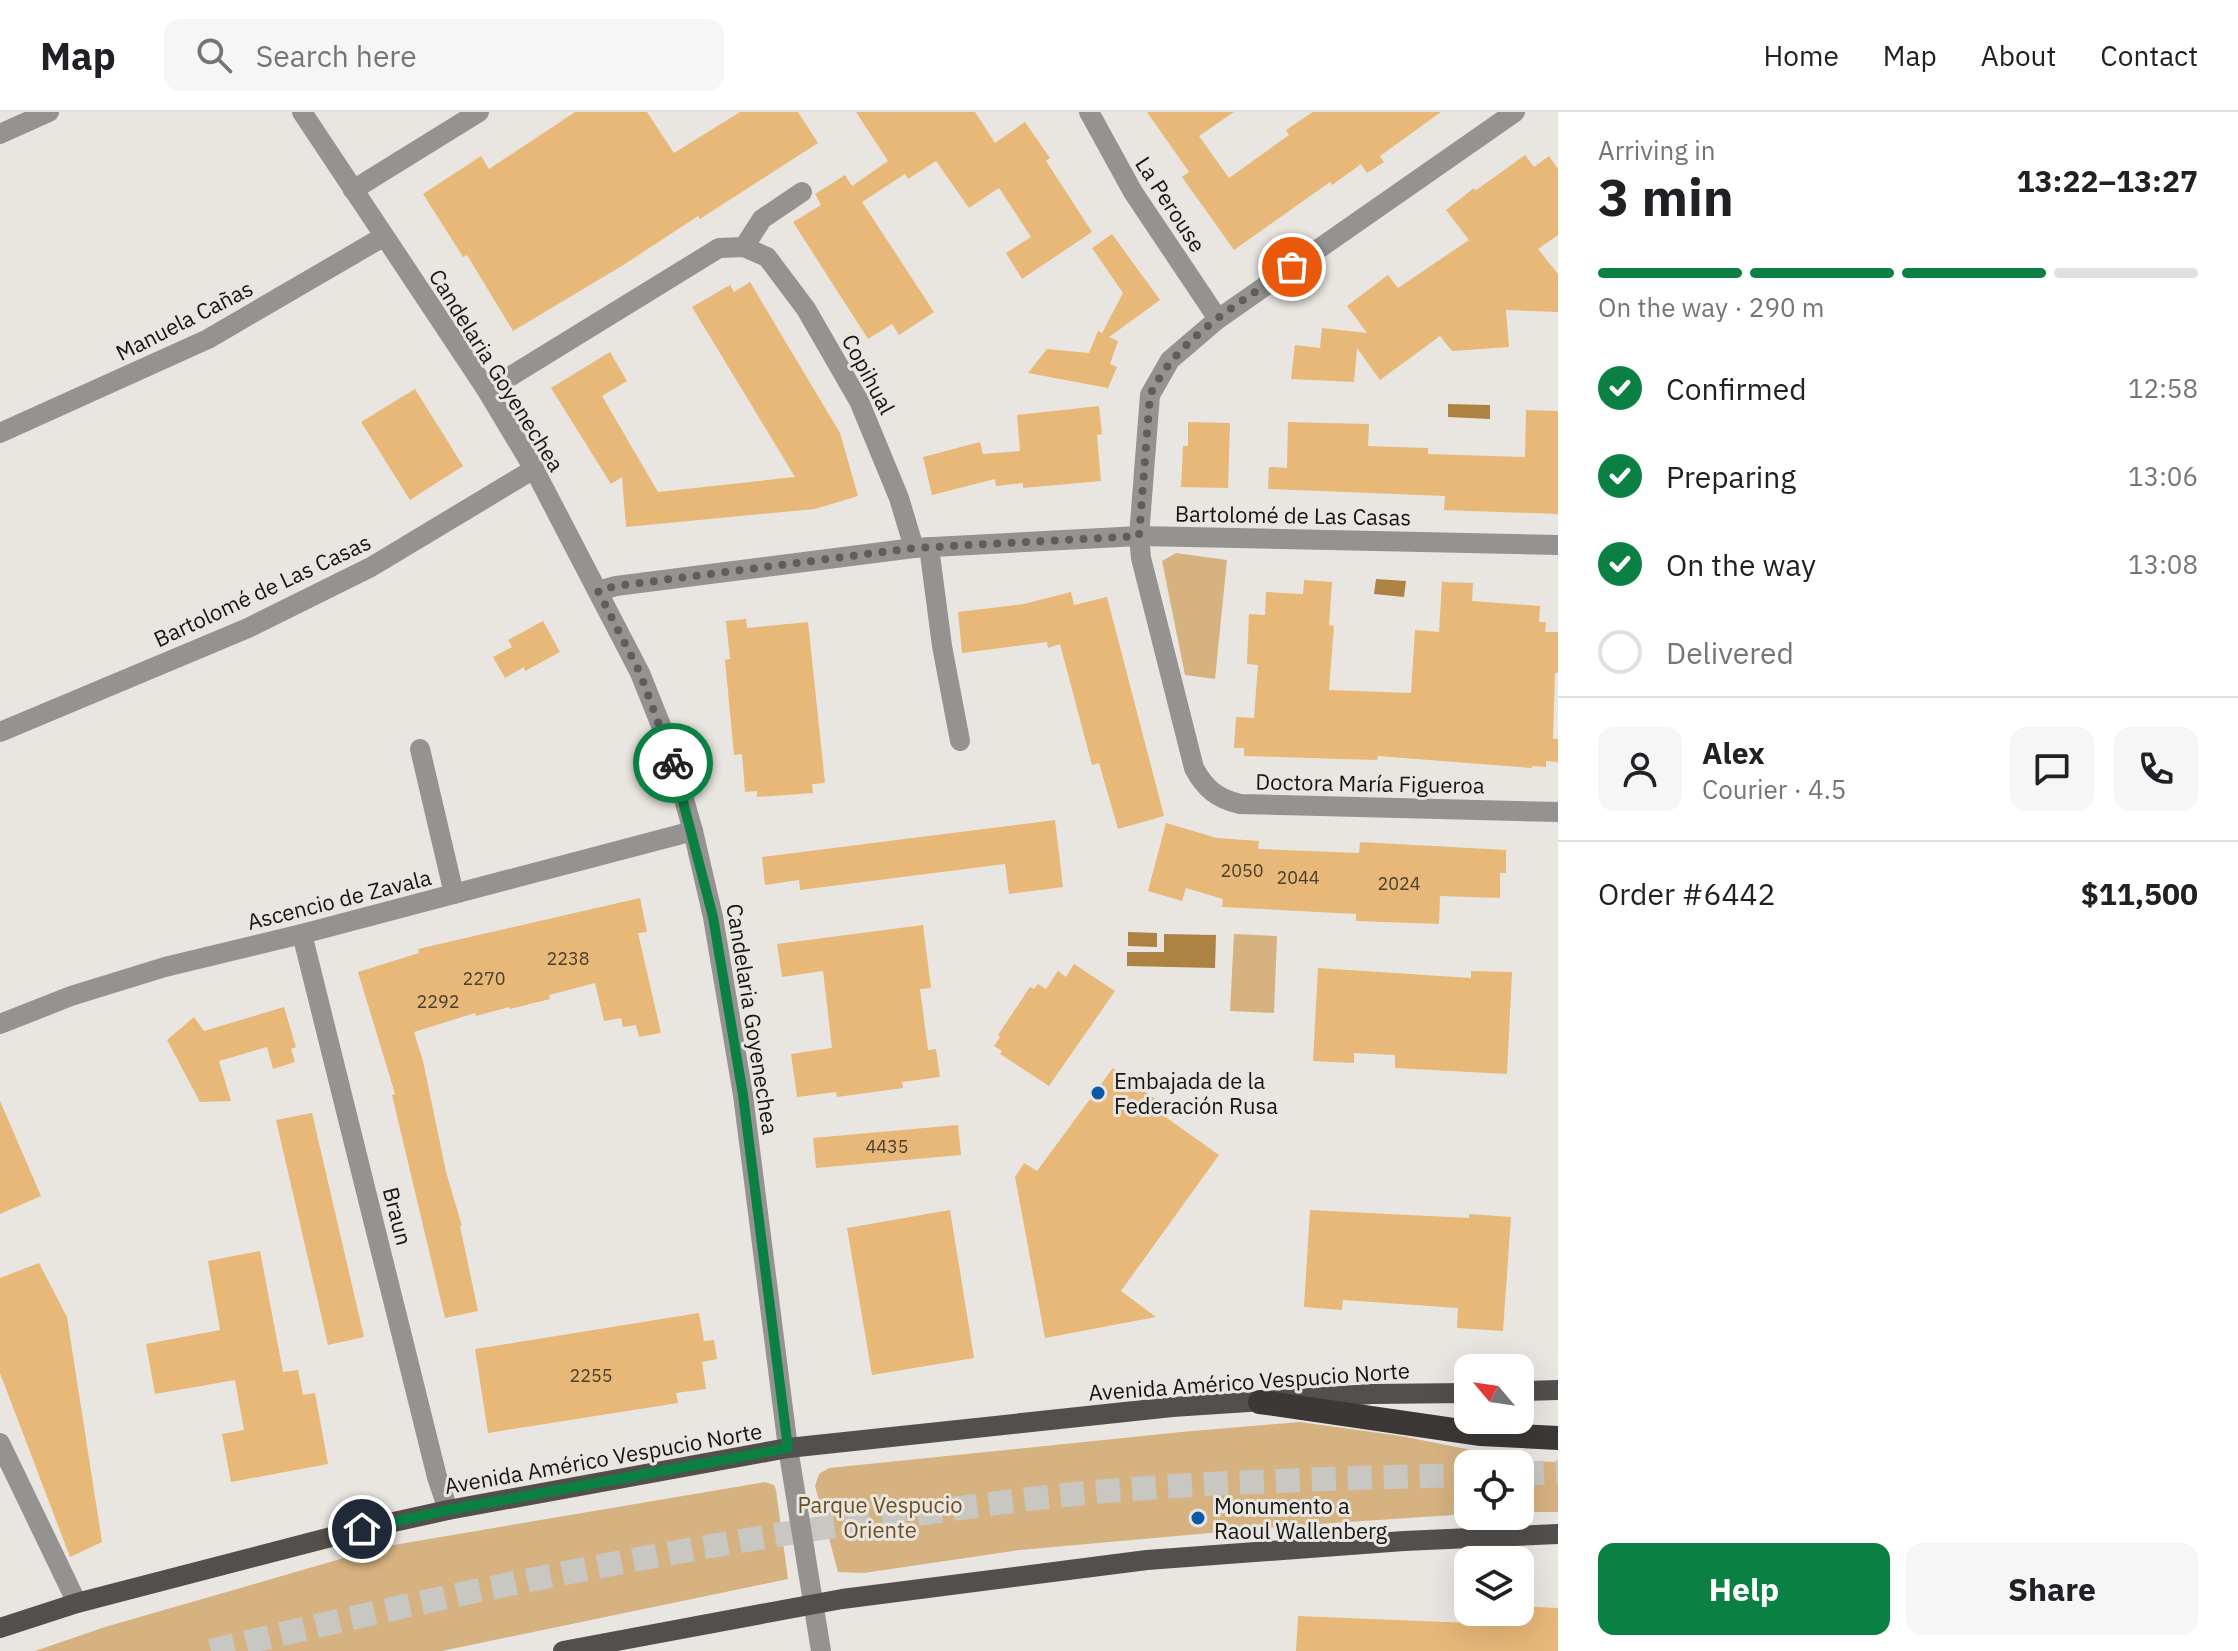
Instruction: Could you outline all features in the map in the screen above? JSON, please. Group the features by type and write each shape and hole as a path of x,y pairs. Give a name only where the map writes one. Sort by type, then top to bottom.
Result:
{"highway":[{"path":"1260,1402 1481,1434 1558,1438"}],"main road":[{"path":"1534,1391 1558,1390"},
{"name":"Avenida Américo Vespucio Norte","path":"0,1628 77,1603 302,1543 448,1510 788,1448 1172,1407 1372,1394 1454,1393"},
{"path":"563,1651 812,1604 1147,1560 1404,1541 1558,1534"}],"street":[{"path":"0,134 49,112"},
{"name":"Candelaria Goyenechea","path":"302,112 486,389 534,469 640,673 668,743 713,917 743,1095 788,1448 821,1651"},
{"path":"353,190 479,112"},
{"name":"La Perouse","path":"1089,112 1127,183 1218,319"},
{"name":"Doctora María Figueroa","path":"1515,112 1218,319 1170,360 1150,395 1139,536 1141,558 1194,768 1200,780 1218,797 1240,804 1558,812"},
{"path":"486,389 719,248 744,247 762,219 802,192"},
{"name":"Manuela Cañas","path":"0,433 208,339 383,237"},
{"name":"Copihual","path":"744,247 758,251 775,265 834,354 880,449 922,548 960,741"},
{"name":"Bartolomé de Las Casas","path":"0,732 248,628 371,567 534,469"},
{"name":"Bartolomé de Las Casas","path":"598,591 616,586 922,548 1139,536 1558,545"},
{"path":"420,749 454,894"},
{"name":"Ascencio de Zavala","path":"0,1024 71,996 141,974 693,831"},
{"name":"Braun","path":"302,934 437,1477 448,1510"},
{"path":"0,1443 77,1603"}],"green space":[{"path":"1176,553 1227,560 1215,679 1185,675 1162,561"},
{"path":"1234,934 1277,936 1274,1013 1230,1011"},
{"name":"Parque Vespucio Oriente","path":"1300,1422 1401,1436 1472,1450 1454,1450 1454,1515 1020,1550 864,1573 838,1572 815,1486 819,1474 829,1468"},
{"name":"Parque Vespucio Oriente","path":"1534,1461 1558,1462 1558,1512 1534,1512"},
{"name":"Parque Vespucio Oriente","path":"765,1482 774,1485 776,1490 788,1579 442,1651 35,1651 105,1627 382,1547"}],"shaded area":[{"path":"1448,404 1490,405 1490,419 1448,417"},
{"path":"1376,579 1406,581 1404,597 1374,594"},
{"path":"1128,932 1157,933 1157,947 1128,946"},
{"path":"1164,934 1216,935 1215,968 1127,966 1127,952 1164,952"}],"building":[{"path":"575,112 647,112 674,153 740,112 798,112 818,143 700,219 698,216 513,331 467,255 463,257 423,194 481,156 489,169"},
{"path":"856,112 975,112 995,143 1025,122 1050,158 1046,161 1092,232 1022,279 1006,253 1031,237 999,188 969,208 936,161 908,179 905,174 862,202 934,312 899,335 892,324 868,339 793,222 821,205 815,194 845,175 852,186 888,161"},
{"path":"1147,112 1234,112 1199,136 1229,178 1289,135 1286,130 1313,112 1441,112 1380,156 1384,162 1367,173 1361,164 1332,185 1330,182 1234,250 1182,177 1189,172"},
{"path":"1525,155 1534,167 1549,156 1558,169 1558,235 1538,249 1558,274 1558,312 1506,310 1509,347 1452,351 1440,336 1380,380 1357,348 1354,382 1291,379 1295,345 1320,348 1322,328 1367,333 1347,306 1388,275 1398,288 1469,240 1446,210"},
{"path":"1112,234 1160,300 1109,337 1118,341 1110,364 1117,367 1108,388 1028,373 1047,349 1089,353 1098,331 1102,333 1123,293 1092,248"},
{"path":"750,282 840,433 858,496 815,509 626,527 622,477 611,484 551,388 610,352 627,381 602,396 658,492 795,477 692,307 730,285 734,292"},
{"path":"415,389 463,466 410,500 361,422"},
{"path":"1099,406 1102,434 1097,435 1101,481 1023,488 1023,483 996,486 995,479 932,495 923,457 980,442 983,454 1020,451 1017,415"},
{"path":"1526,410 1558,411 1558,514 1444,510 1445,496 1268,489 1269,467 1287,468 1288,422 1369,424 1368,446 1428,448 1428,454 1525,457"},
{"path":"1188,422 1230,423 1228,488 1181,487 1183,446 1188,446"},
{"path":"1304,580 1332,582 1329,625 1334,626 1329,690 1411,693 1415,630 1439,632 1442,582 1473,583 1472,601 1540,606 1539,622 1546,622 1545,632 1558,632 1553,739 1558,739 1558,762 1546,761 1546,767 1532,768 1378,756 1377,760 1244,756 1244,748 1234,748 1236,717 1254,718 1258,665 1247,664 1249,614 1265,615 1266,592 1303,594"},
{"path":"1071,592 1074,605 1107,597 1164,816 1118,829 1099,763 1092,765 1060,644 1048,648 1047,642 962,653 958,612 1024,604"},
{"path":"746,619 747,628 808,622 825,783 812,784 813,793 757,797 757,791 745,792 742,754 734,755 725,660 730,659 726,621"},
{"path":"543,621 560,652 505,678 493,657 512,647 508,640"},
{"path":"1055,820 1063,887 1009,894 1005,864 800,890 799,880 765,885 762,857"},
{"path":"1166,823 1217,838 1259,841 1258,849 1359,853 1360,842 1506,850 1506,873 1500,873 1500,898 1440,896 1439,924 1356,921 1356,914 1222,907 1223,899 1186,888 1182,901 1148,891"},
{"path":"640,898 647,932 638,933 661,1033 639,1037 636,1025 623,1027 621,1018 604,1021 595,983 549,995 550,999 476,1016 475,1013 414,1032 446,1172 462,1226 478,1311 445,1318 392,1095 395,1094 358,972 419,953 418,949"},
{"path":"923,925 931,988 920,989 928,1050 936,1049 940,1077 902,1082 903,1088 837,1097 836,1092 797,1097 791,1054 832,1048 823,971 782,977 777,944"},
{"path":"1074,964 1115,991 1049,1086 1000,1054 1002,1051 994,1046 1030,987 1034,989 1038,984 1046,989 1058,971 1066,977"},
{"path":"1318,968 1471,978 1471,971 1512,972 1507,1074 1395,1068 1395,1055 1354,1053 1354,1063 1313,1061"},
{"path":"284,1007 296,1047 291,1049 295,1062 273,1069 267,1047 219,1061 231,1101 200,1102 167,1040 194,1017 204,1031"},
{"path":"1113,1068 1162,1104 1157,1111 1219,1155 1121,1291 1156,1317 1045,1338 1015,1177 1024,1163 1037,1171"},
{"path":"0,1101 41,1196 0,1214"},
{"path":"312,1113 364,1337 328,1345 276,1120"},
{"path":"958,1125 961,1155 816,1168 813,1138"},
{"path":"950,1210 974,1358 872,1375 847,1228"},
{"path":"1310,1210 1469,1218 1469,1214 1511,1217 1503,1331 1457,1328 1458,1308 1343,1300 1342,1310 1304,1307"},
{"path":"260,1251 283,1372 298,1370 303,1395 315,1393 328,1464 231,1482 222,1434 244,1430 235,1380 155,1394 146,1344 220,1330 208,1261"},
{"path":"39,1263 67,1317 102,1542 70,1557 0,1373 0,1278"},
{"path":"699,1313 704,1341 714,1340 717,1359 702,1362 706,1389 676,1393 678,1403 488,1433 475,1349"},
{"path":"1534,1607 1558,1608 1558,1651 1296,1651 1298,1616 1454,1622 1454,1626 1534,1626"}],"tunnel":[{"path":"1534,1473 1558,1472"},
{"path":"211,1651 457,1595 621,1562 931,1512 1117,1490 1292,1480 1454,1475"}],"way so far":[{"path":"673,763 640,673 598,591 616,586 914,548 1139,536 1146,427 1150,395 1158,378 1170,360 1218,319 1292,267"}],"place":[{"name":"Embajada de la Federación Rusa","path":"1098,1093"},
{"name":"Monumento a Raoul Wallenberg","path":"1198,1518"}],"route":[{"path":"362,1529 448,1510 788,1448 743,1095 713,917 673,763"}]}
